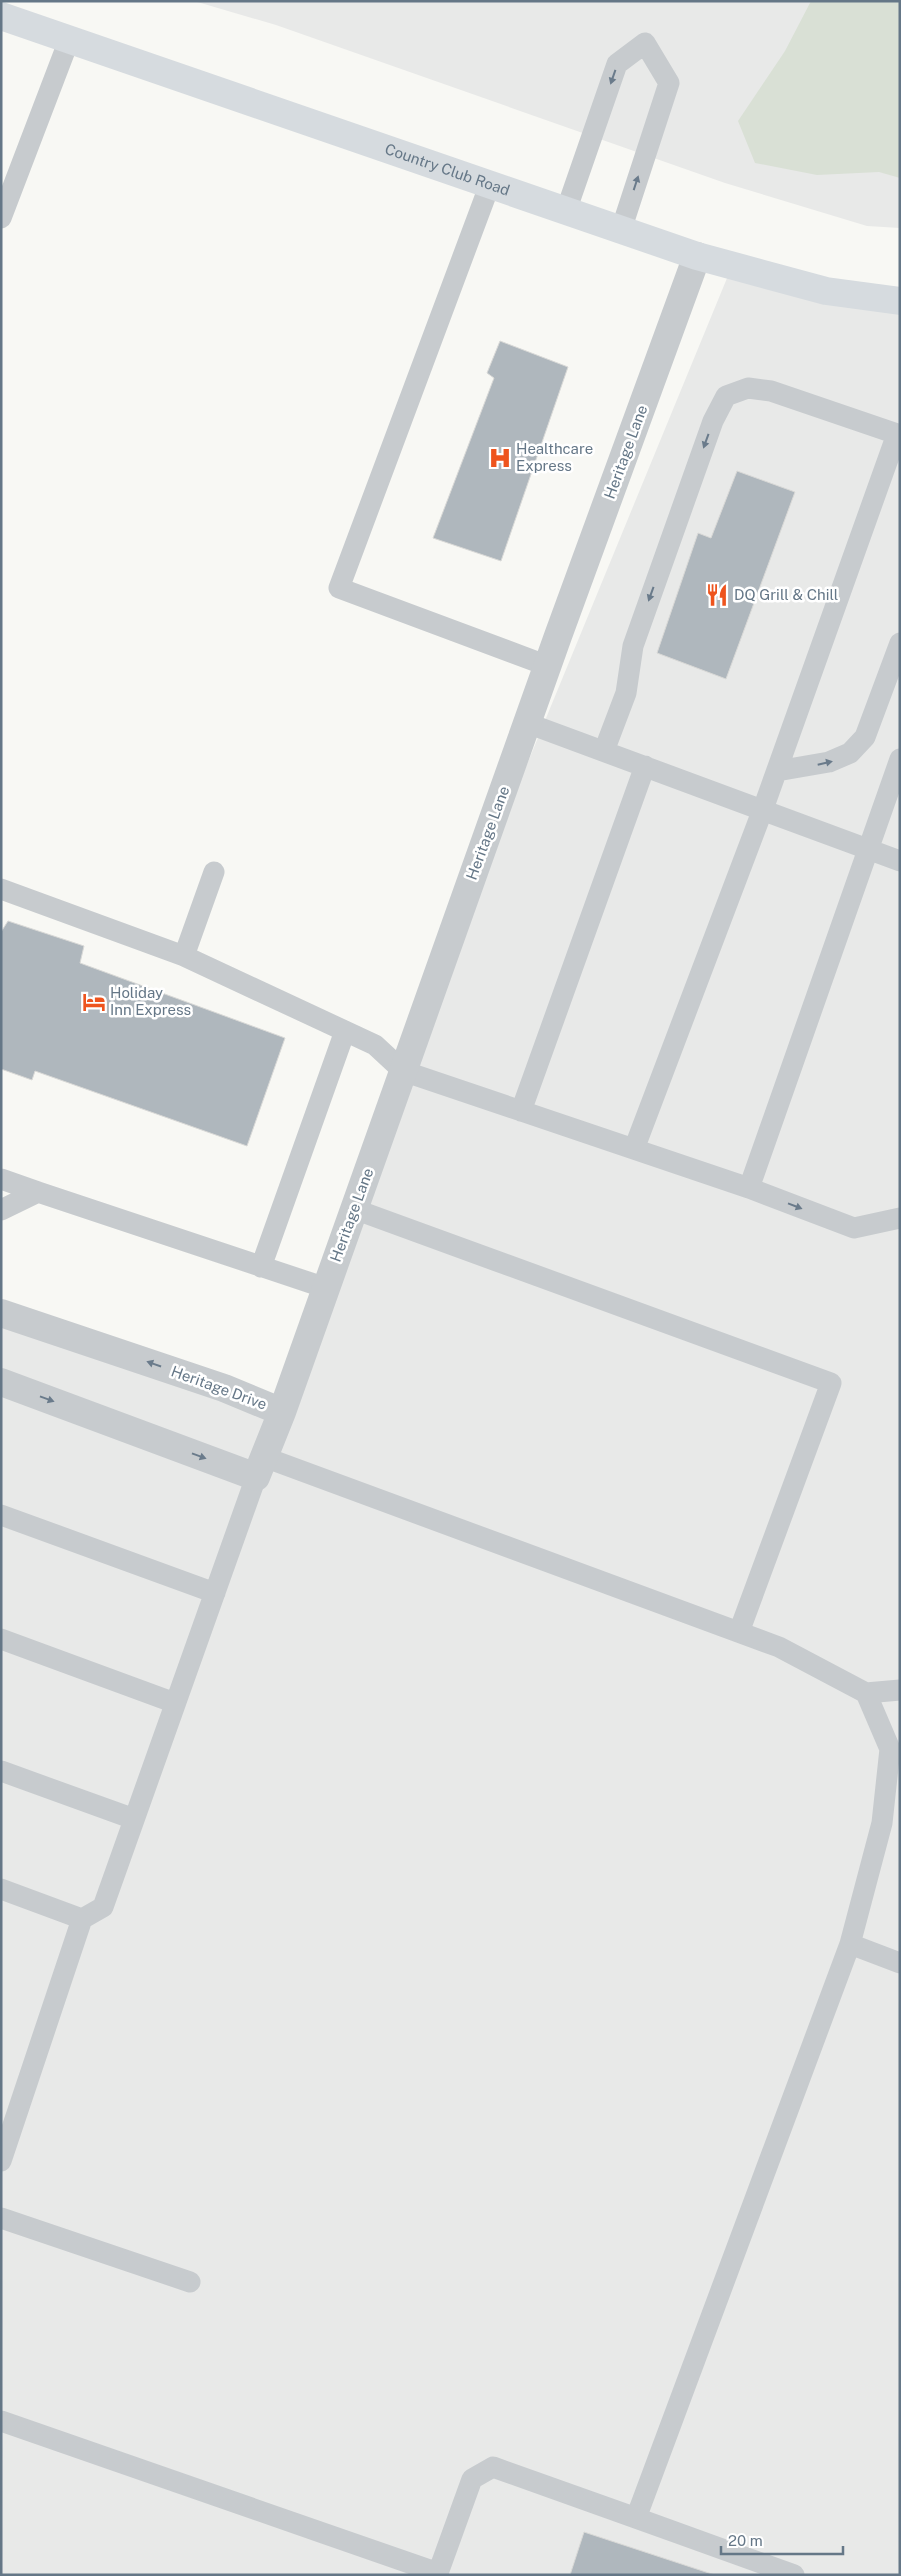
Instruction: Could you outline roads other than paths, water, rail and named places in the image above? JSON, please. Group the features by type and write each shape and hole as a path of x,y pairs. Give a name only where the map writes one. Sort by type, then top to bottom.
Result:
{"street":[{"name":"Country Club Road","path":"1,16 697,256 826,291 900,301"},
{"name":"Heritage Lane","path":"282,1412 527,723 697,256"},
{"name":"Heritage Drive","path":"1,1313 224,1388 282,1412 260,1467"},
{"path":"1,1382 260,1467"}],"lane":[{"path":"1,218 69,40"},
{"path":"566,210 617,64 645,43 669,83 621,230"},
{"path":"490,184 339,588 548,666"},
{"path":"604,751 626,693 633,646 713,421 726,396 748,388 771,391 898,435 763,809 634,1149"},
{"path":"777,771 829,762 850,753 865,737 900,643"},
{"path":"527,723 900,861"},
{"path":"749,1188 867,848 900,759"},
{"path":"521,1111 645,766"},
{"path":"184,956 214,872"},
{"path":"1,889 184,956 376,1045 403,1071 749,1188 854,1228 900,1218"},
{"path":"261,1266 345,1031"},
{"path":"1,1179 326,1288"},
{"path":"1,1210 38,1192"},
{"path":"354,1209 832,1383 739,1632"},
{"path":"1,2161 82,1919 103,1906 260,1467 739,1632 778,1647 866,1693 900,1690"},
{"path":"1,1515 215,1593"},
{"path":"1,1639 175,1703"},
{"path":"636,2518 850,1944 882,1823 890,1749 866,1693"},
{"path":"1,1771 134,1818"},
{"path":"1,1889 82,1919"},
{"path":"850,1944 900,1963"},
{"path":"1,2218 190,2282"},
{"path":"1,2421 440,2574 472,2479 494,2467 794,2575"}],"place":[{"name":"Healthcare Express","path":"500,458"},
{"name":"DQ Grill & Chill","path":"717,595"},
{"name":"Holiday Inn Express","path":"94,1002"}]}
